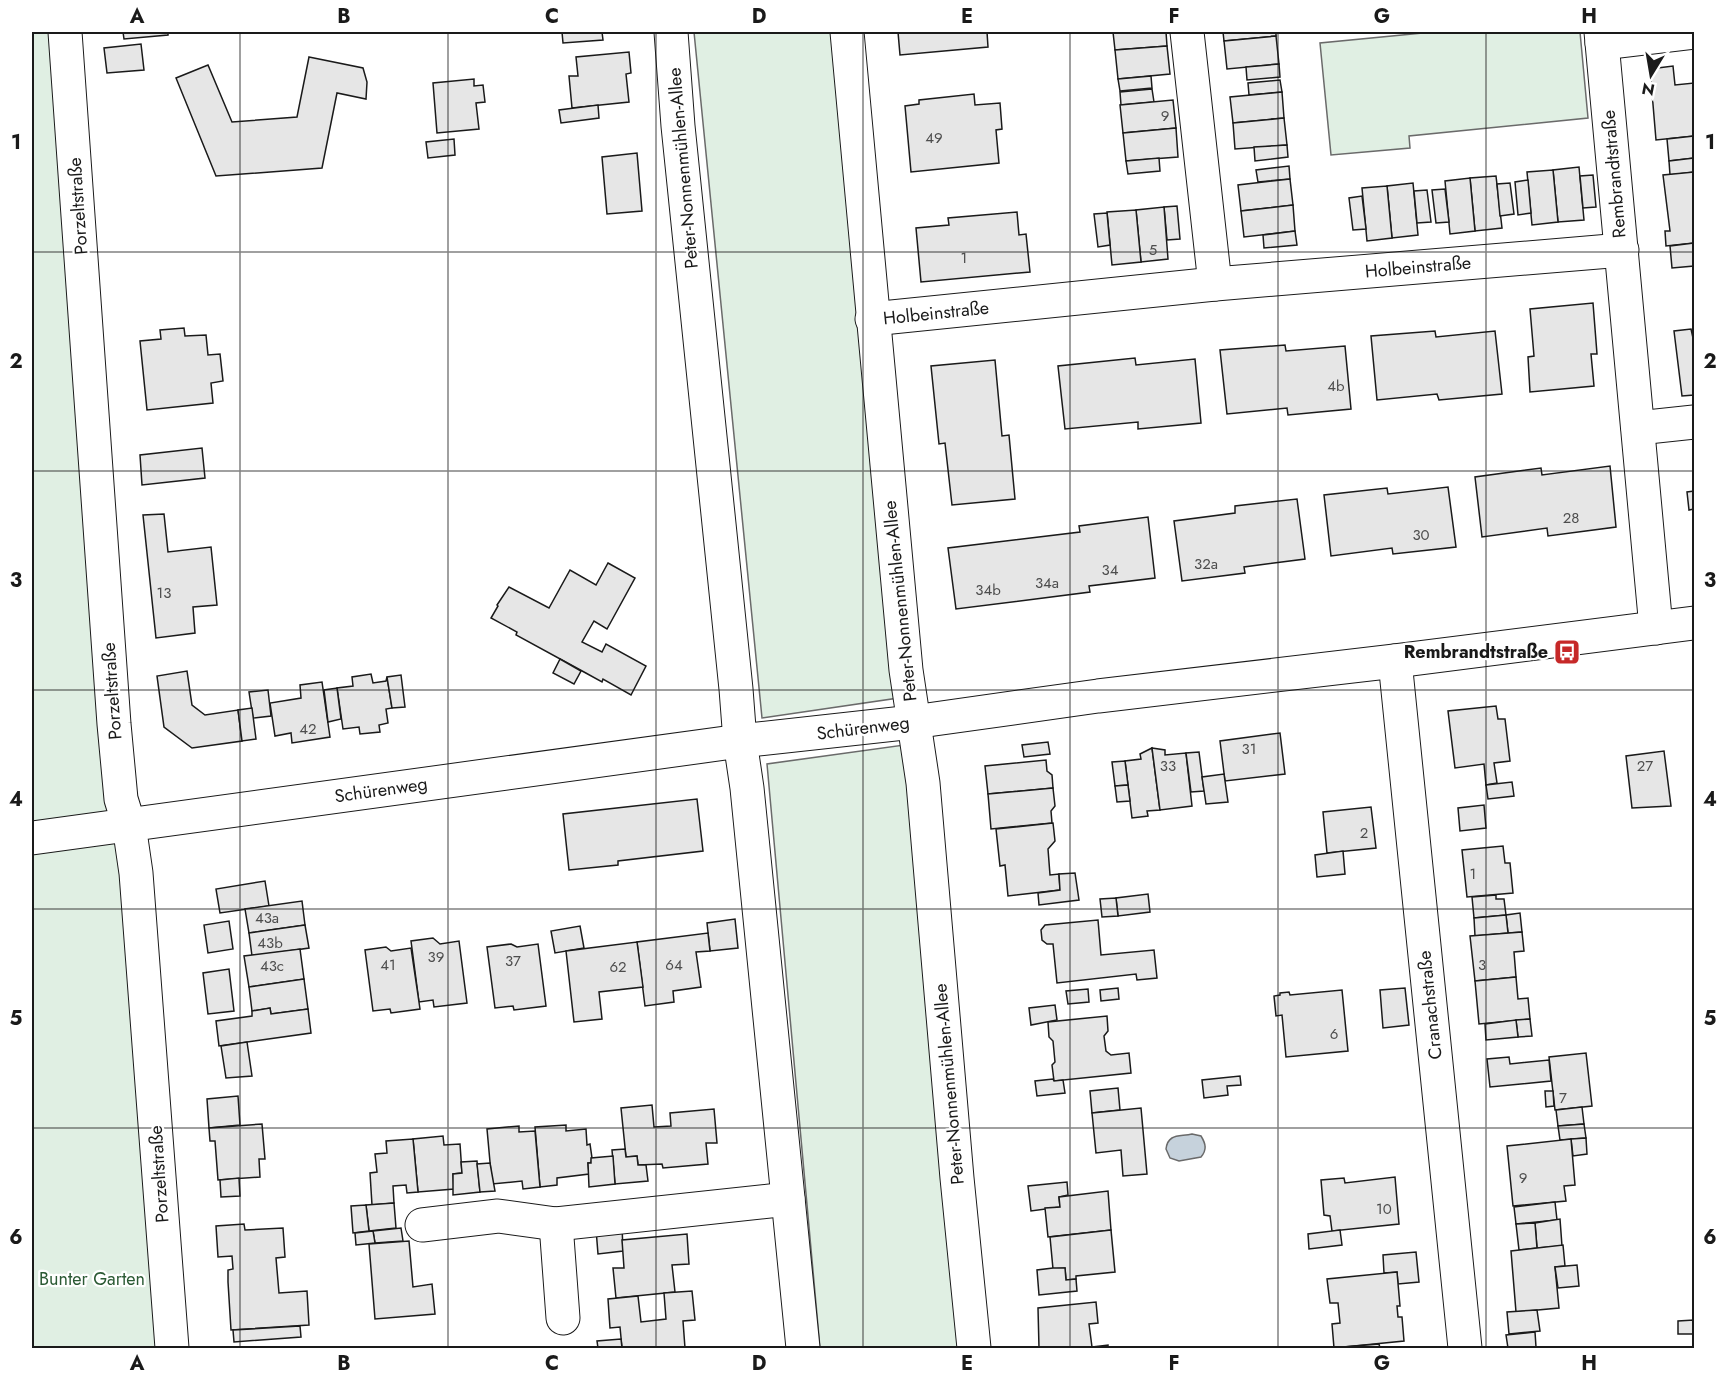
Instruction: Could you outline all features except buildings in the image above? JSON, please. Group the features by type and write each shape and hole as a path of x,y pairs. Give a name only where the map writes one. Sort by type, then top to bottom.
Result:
{"street":[{"name":"Porzeltstraße","path":"65,32 114,724 121,799 129,825 136,873 172,1348"},
{"name":"Peter-Nonnenmühlen-Allee","path":"671,32 678,126 740,741 747,788 802,1348"},
{"name":"Peter-Nonnenmühlen-Allee","path":"846,32 905,660 923,783 974,1348"},
{"path":"1187,32 1215,284"},
{"name":"Rembrandtstraße","path":"1656,628 1602,37 1695,32"},
{"name":"Holbeinstraße","path":"872,320 1215,284 1622,250"},
{"path":"1638,428 1695,422"},
{"name":"Schürenweg","path":"32,838 740,741 913,722 1098,696 1395,662 1695,623"},
{"name":"Cranachstraße","path":"1395,662 1465,1348"},
{"path":"422,1225 498,1216 556,1224 788,1199"},
{"path":"556,1224 563,1318"}],"green space":[{"name":"Bunter Garten","path":"32,32 51,32 126,868 159,1348 32,1348"},
{"path":"694,32 839,32 905,697 762,718"},
{"path":"1433,32 1580,32 1588,118 1409,136 1410,148 1331,155 1320,43"},
{"path":"904,745 966,1348 820,1348 767,764"}],"shaded area":[{"path":"1192,1134 1201,1136 1204,1142 1205,1149 1201,1157 1179,1161 1170,1158 1166,1149 1169,1140"}],"place":[{"name":"Rembrandtstraße","path":"1567,652"}]}
